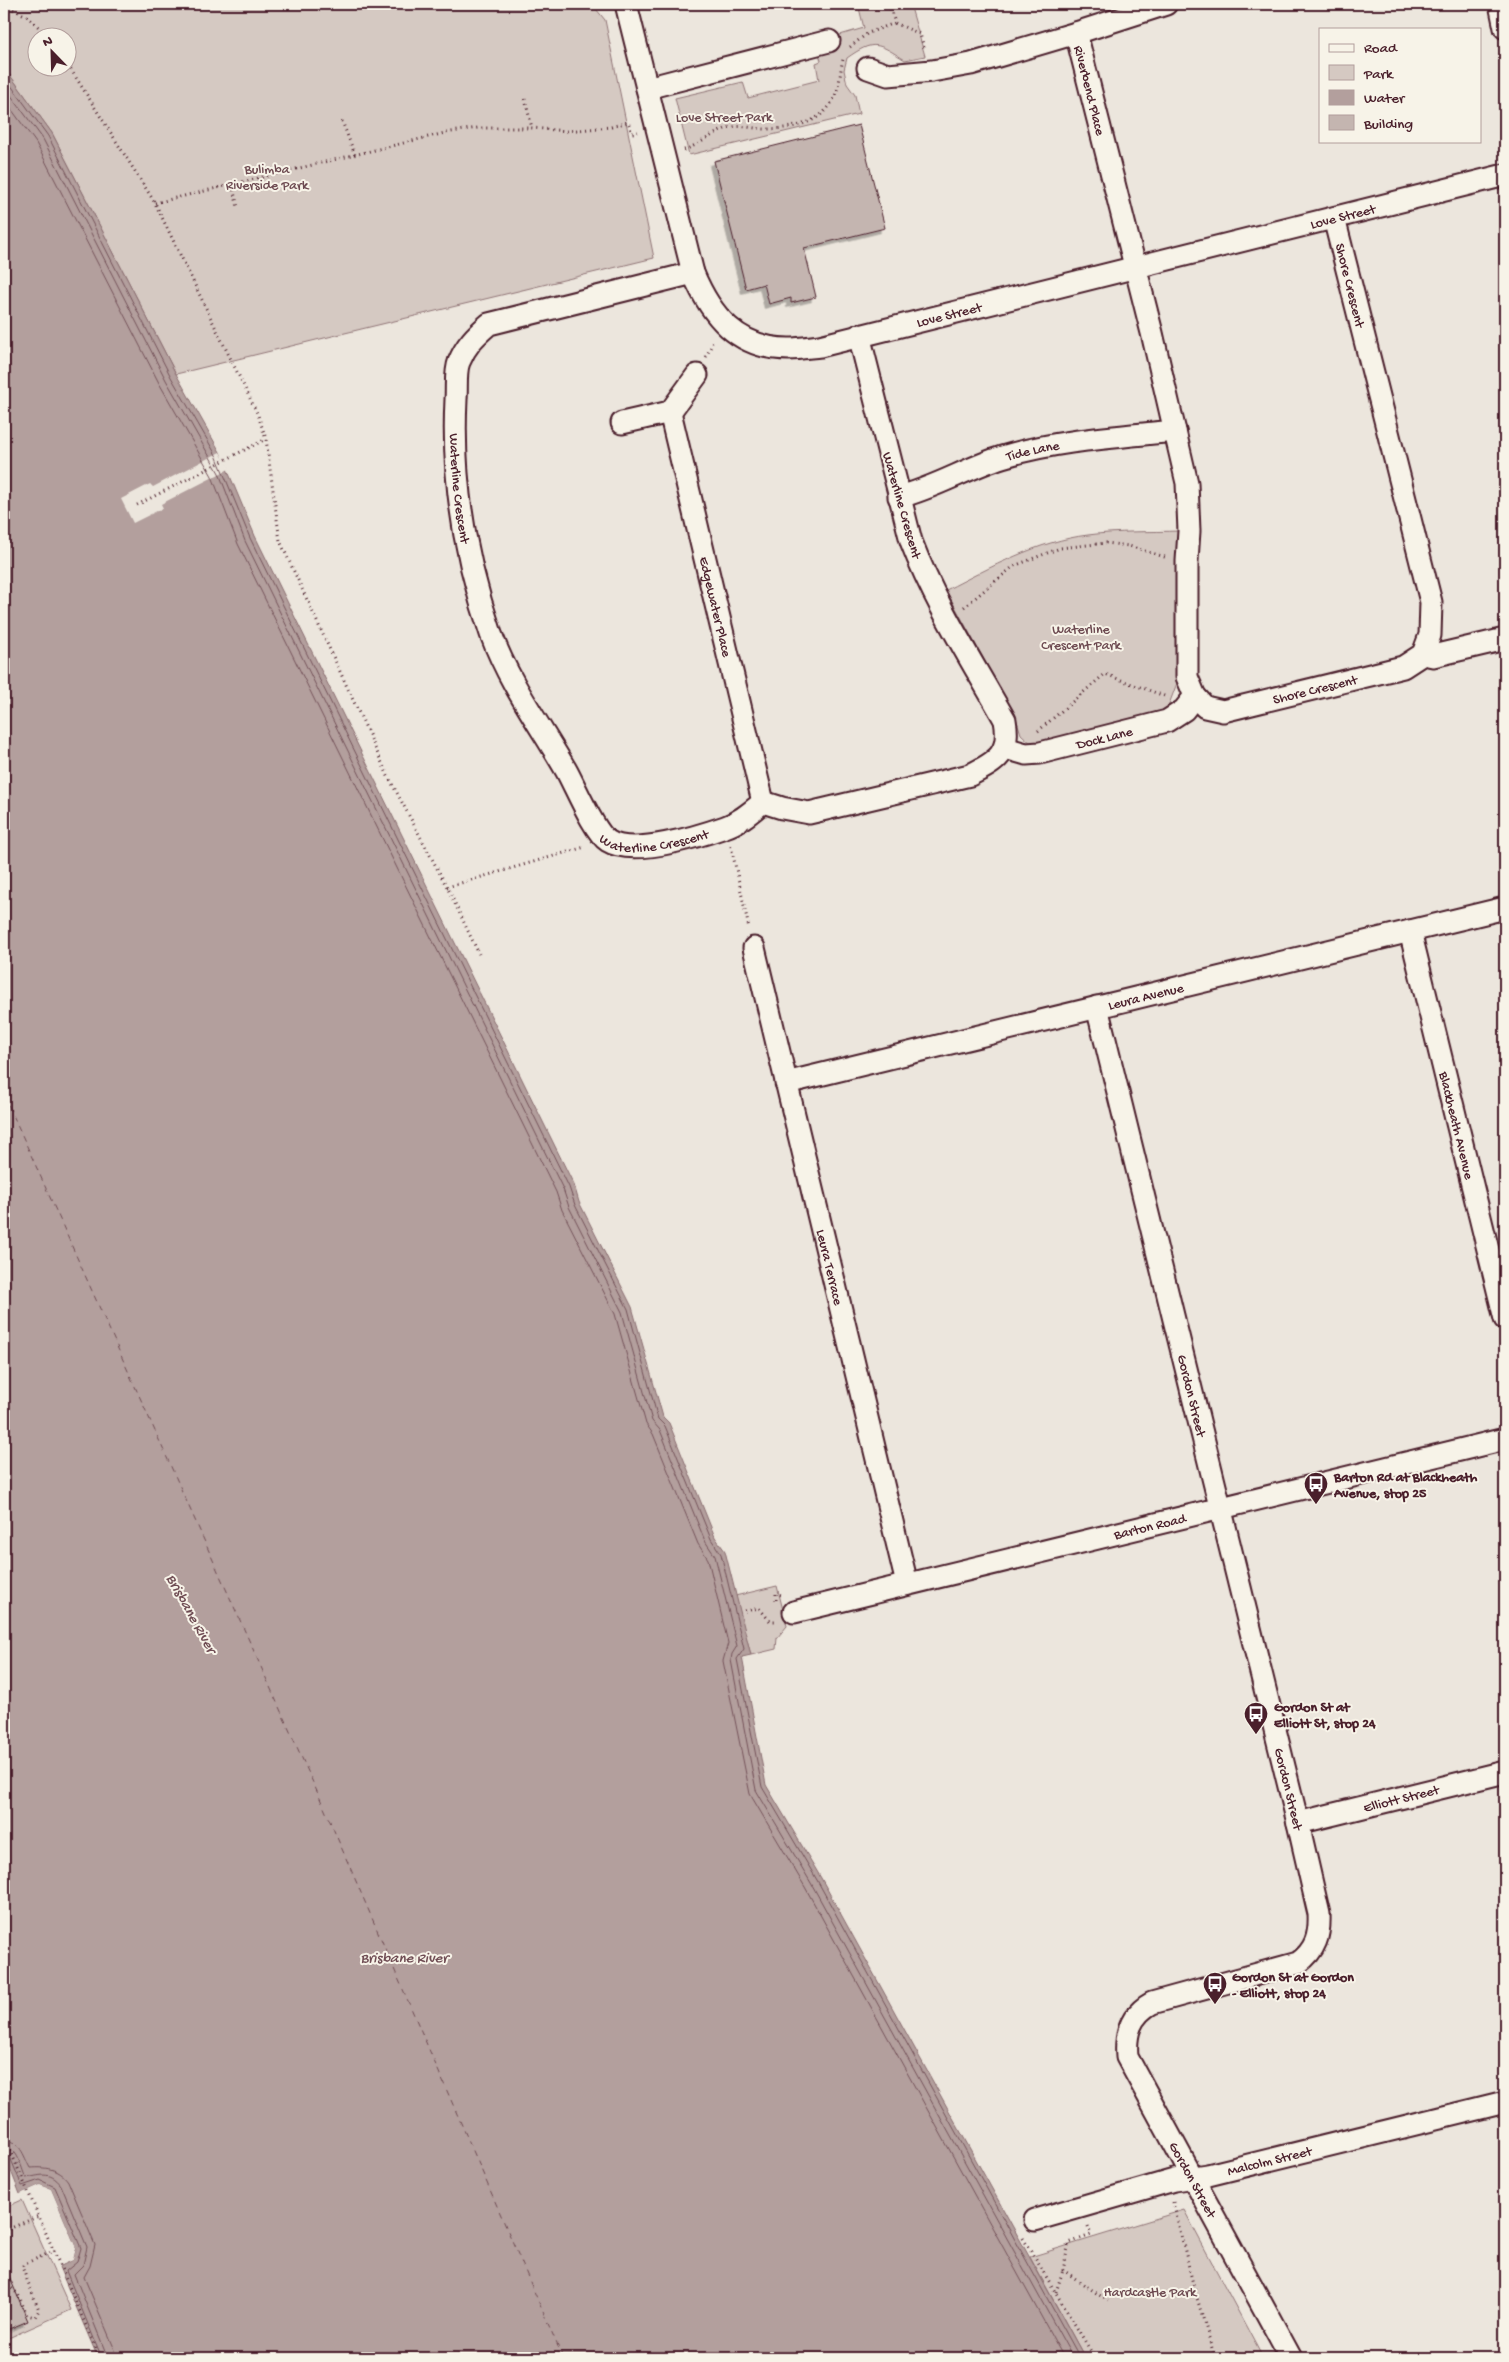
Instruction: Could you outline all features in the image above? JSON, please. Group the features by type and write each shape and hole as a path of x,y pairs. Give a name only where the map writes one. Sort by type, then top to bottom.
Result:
{"street":[{"name":"Love Street","path":"626,4 692,273 703,297 723,324 734,332 762,346 789,349 820,346 1134,266 1505,175"},
{"path":"1076,33 1166,4"},
{"path":"1500,4 1505,28"},
{"name":"Riverbend Place","path":"868,68 888,75 932,71 971,64 1076,33 1134,266"},
{"path":"646,88 829,41"},
{"name":"Shore Crescent","path":"1192,700 1206,707 1223,711 1403,667 1423,654 1430,635 1431,602 1334,218"},
{"path":"1134,266 1187,483 1189,531 1186,677 1192,700"},
{"name":"Waterline Crescent","path":"692,273 489,324 470,340 458,364 455,426 457,483 470,559 492,635 526,708 566,770 591,818 607,841 624,848 651,847 726,826 748,814 763,802"},
{"name":"Waterline Crescent","path":"858,335 911,541 922,570 948,620 1005,720 1007,734 1005,748"},
{"path":"622,423 670,412 697,375"},
{"name":"Edgewater Place","path":"670,412 763,802"},
{"name":"Tide Lane","path":"899,497 920,492 1010,455 1071,441 1175,431"},
{"path":"1423,654 1433,656 1505,639"},
{"name":"Dock Lane","path":"1005,748 1026,754 1032,753 1167,721 1184,710 1192,700"},
{"path":"763,802 809,813 970,775 994,763 1005,748"},
{"name":"Leura Avenue","path":"786,1083 1505,908"},
{"name":"Blackheath Avenue","path":"1410,931 1505,1320"},
{"name":"Leura Terrace","path":"754,948 907,1584"},
{"name":"Gordon Street","path":"1097,1007 1319,1914 1318,1939 1312,1950 1298,1963 1152,2004 1137,2015 1128,2029 1127,2057 1191,2178 1291,2358"},
{"name":"Barton Road","path":"786,1615 1505,1439"},
{"name":"Elliott Street","path":"1298,1823 1505,1772"},
{"name":"Malcolm Street","path":"1035,2220 1174,2180 1208,2176 1505,2102"}],"path":[{"path":"889,4 895,23"},
{"path":"4,6 27,16 40,28"},
{"path":"663,158 698,145 728,128 744,126 781,129 805,124 819,118 830,107 837,92 840,68 850,47 868,33 895,23 920,34 932,71"},
{"path":"829,41 850,47 868,68"},
{"path":"76,78 155,204 258,415 266,439 280,541 388,776 446,887 478,954"},
{"path":"526,99 532,128"},
{"path":"342,121 355,155"},
{"path":"155,204 445,133 478,128 532,128 567,131 611,127 628,122 632,133 655,128"},
{"path":"232,185 238,207"},
{"path":"697,375 723,324"},
{"path":"137,505 266,439"},
{"path":"948,620 1014,566 1060,548 1106,543 1129,546 1161,556 1187,561"},
{"path":"1032,753 1025,742 1105,674 1192,700"},
{"path":"726,826 754,948"},
{"path":"446,887 607,841"},
{"path":"745,1611 756,1607 770,1621 775,1621 786,1615"},
{"path":"4,2136 100,2358"},
{"path":"1173,2197 1194,2288 1215,2358"},
{"path":"1056,2292 1069,2243 1091,2235 1082,2206"},
{"path":"4,2231 38,2216"},
{"path":"1035,2220 1020,2234 1095,2358"},
{"path":"4,2282 18,2294 27,2315 35,2316 39,2310 22,2265 54,2251"},
{"path":"1063,2270 1108,2301"}],"green space":[{"name":"Bulimba Riverside Park","path":"4,4 592,4 605,20 654,258 176,374 52,133 4,67"},
{"name":"Love Street Park","path":"858,4 910,4 925,56 905,60 882,47 870,46 864,48 847,58 844,70 847,84 855,95 859,114 689,155 675,98 743,82 748,98 819,80 816,63 821,61 816,42 864,28"},
{"name":"Waterline Crescent Park","path":"1180,531 1177,683 1165,715 1035,747 1021,734 1016,718 946,590 1015,556 1069,538 1111,533"},
{"path":"777,1586 787,1626 777,1638 776,1649 751,1655 735,1596"},
{"path":"22,2200 71,2310 4,2340 4,2208"},
{"name":"Hardcastle Park","path":"1184,2210 1263,2358 1085,2358 1030,2257"}],"water":[{"name":"Brisbane River","path":"4,67 52,133 176,374 220,452 255,536 632,1307 663,1417 669,1423 715,1537 725,1551 751,1655 742,1657 766,1785 821,1878 1085,2358 98,2358 59,2267 73,2260 76,2248 51,2189 40,2185 20,2194 4,2153"}],"pier":[{"path":"220,452 229,469 161,504 163,508 133,523 121,499 150,484 153,487"},
{"path":"40,2185 51,2189 76,2248 73,2260 56,2267 71,2258 74,2249 49,2191 40,2188 21,2196 20,2194"}],"building":[{"path":"859,125 885,228 804,248 816,297 791,303 791,298 769,304 764,284 746,289 714,161"},
{"path":"4,2264 28,2321 4,2331"}],"ferry route":[{"path":"4,1095 319,1796 563,2358"}],"place":[{"name":"Barton Rd at Blackheath Avenue, stop 25","path":"1316,1505"},
{"name":"Gordon St at Elliott St, stop 24","path":"1256,1735"},
{"name":"Gordon St at Gordon - Elliott, stop 24","path":"1215,2005"}]}
